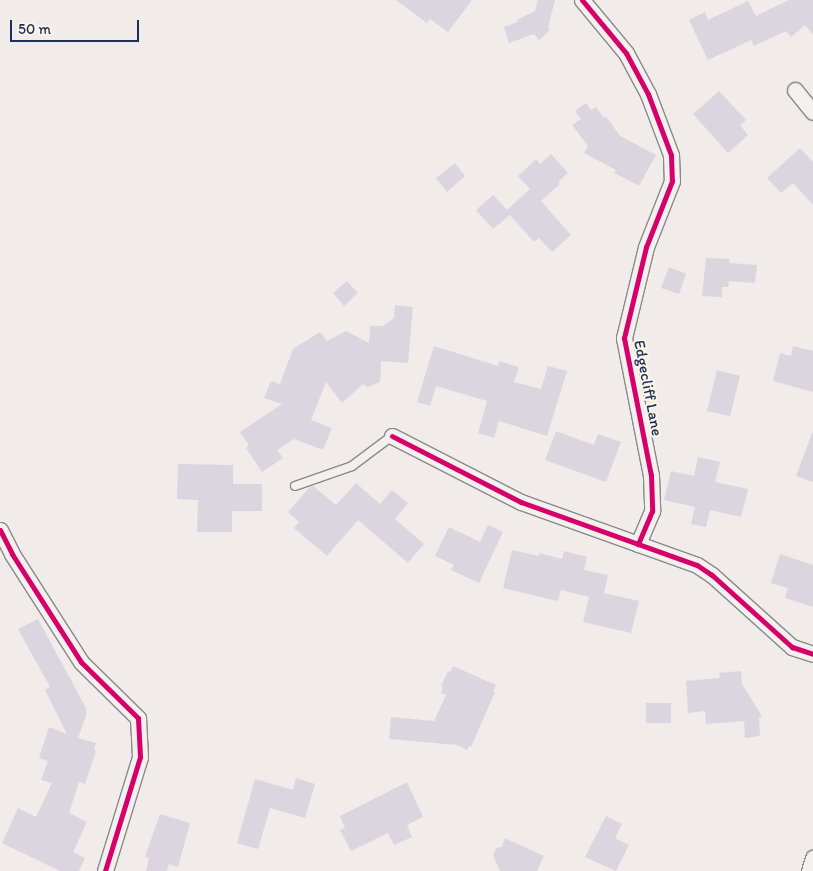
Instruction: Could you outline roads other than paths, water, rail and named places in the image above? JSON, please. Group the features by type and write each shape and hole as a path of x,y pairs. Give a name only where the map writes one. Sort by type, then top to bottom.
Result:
{"street":[{"name":"Edgecliff Lane","path":"582,0 626,53 648,94 671,155 672,181 646,247 624,338 652,475 652,511 638,544"},
{"path":"795,90 813,112"},
{"path":"392,436 521,502 697,565 712,575 792,647 813,654"},
{"path":"0,530 12,554 82,662 138,718 140,757 105,871"},
{"path":"809,871 813,858"}],"lane":[{"path":"295,486 352,466 392,436"}]}
